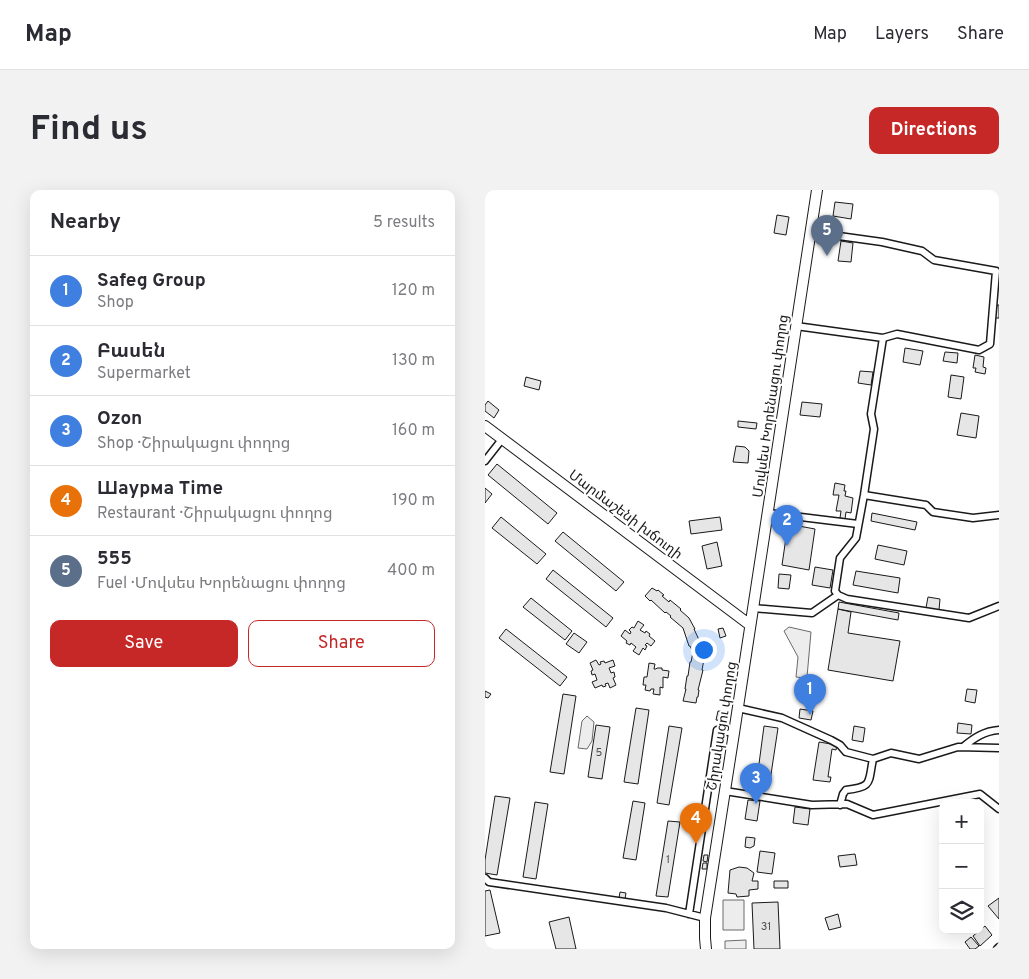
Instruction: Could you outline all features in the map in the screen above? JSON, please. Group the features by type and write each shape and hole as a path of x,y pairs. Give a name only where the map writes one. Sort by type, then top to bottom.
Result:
{"main road":[{"name":"Մովսես Խորենացու փողոց","path":"750,625 817,190"},
{"name":"Մարմաշենի խճուղի","path":"485,426 750,625"},
{"name":"Շիրակացու փողոց","path":"706,949 705,918 750,625"}],"street":[{"path":"796,326 883,338 897,334 979,350 990,344 996,271 934,260 922,251 882,242 810,232"},
{"path":"883,338 871,414 874,429 864,494 855,538 841,558 835,591 838,595 847,599 969,618 999,606"},
{"path":"485,461 503,438"},
{"path":"864,494 926,505 933,512 973,518 999,515"},
{"path":"768,513 858,524"},
{"path":"753,608 812,613 838,595"},
{"path":"738,708 782,718 831,740 840,745 846,752 873,759 891,753 919,760 958,747 999,748"},
{"path":"689,914 717,730 734,733"},
{"path":"963,747 978,735 991,730 999,730"},
{"path":"840,805 846,790 865,786 869,782 873,759"},
{"path":"725,791 812,805 847,804 873,815 980,794 999,809"},
{"path":"485,878 489,882 665,908 705,918"}],"shaded area":[{"path":"789,627 811,632 807,677 804,678 796,677 798,657 784,631"},
{"path":"587,716 594,722 592,741 587,749 578,748 582,721"},
{"path":"723,900 744,900 744,930 723,930"},
{"path":"746,940 746,949 725,949 725,941"}],"building":[{"path":"835,202 853,204 851,219 833,216"},
{"path":"777,215 789,217 786,235 774,233"},
{"path":"841,241 853,243 851,262 838,261"},
{"path":"997,305 999,305 999,318 995,318"},
{"path":"905,348 923,351 920,365 903,362"},
{"path":"945,352 958,353 957,363 943,361"},
{"path":"975,355 984,357 983,367 986,368 985,374 975,372 976,368 973,368"},
{"path":"860,371 873,372 871,385 858,383"},
{"path":"951,375 964,377 961,399 948,397"},
{"path":"526,377 541,381 539,390 524,386"},
{"path":"488,401 499,410 494,418 485,411 485,405"},
{"path":"802,402 822,404 820,417 800,415"},
{"path":"961,413 979,416 976,438 957,435"},
{"path":"738,421 757,423 756,429 738,427"},
{"path":"736,446 745,447 749,451 748,463 733,462"},
{"path":"497,464 557,513 548,524 488,475"},
{"path":"835,483 845,485 845,496 853,498 851,513 846,512 845,519 840,518 841,511 836,511 839,495 833,495"},
{"path":"485,488 492,494 485,503"},
{"path":"872,513 917,522 915,530 871,521"},
{"path":"501,517 546,554 537,564 492,528"},
{"path":"720,517 722,530 691,534 689,521"},
{"path":"788,524 815,529 809,570 782,565"},
{"path":"563,532 624,582 616,591 555,541"},
{"path":"717,542 722,566 707,569 702,546"},
{"path":"878,545 907,551 904,565 875,559"},
{"path":"815,567 833,570 830,588 812,585"},
{"path":"553,570 613,618 606,627 546,579"},
{"path":"856,571 900,578 898,593 853,585"},
{"path":"779,574 791,575 789,589 778,588"},
{"path":"652,588 658,590 664,595 662,596 669,602 670,600 689,618 704,648 702,648 705,654 703,670 696,703 683,701 693,652 683,628 645,596"},
{"path":"928,597 940,599 939,610 926,608"},
{"path":"531,598 572,631 565,640 523,607"},
{"path":"839,602 899,613 898,620 838,609"},
{"path":"838,609 851,612 848,633 900,641 893,681 828,670"},
{"path":"638,621 644,625 640,630 645,633 646,631 655,641 651,646 647,643 645,650 643,648 639,655 633,651 636,647 631,643 630,645 626,643 627,641 621,636 625,630 630,634 629,630 632,627 634,628"},
{"path":"723,628 726,636 720,638 718,629"},
{"path":"506,629 567,677 560,686 499,638"},
{"path":"574,633 587,642 579,653 566,644"},
{"path":"596,660 599,665 601,664 600,662 604,661 605,663 613,660 615,666 609,668 611,673 614,672 615,677 613,678 616,685 610,688 608,683 605,684 606,686 603,687 602,685 595,688 592,682 597,680 595,674 592,675 591,671 593,670 590,663"},
{"path":"649,663 655,664 654,669 662,668 662,670 669,671 668,678 663,677 663,688 660,687 660,695 653,694 654,689 650,691 645,690 646,685 643,685 644,677 647,677"},
{"path":"967,689 977,690 975,703 965,701"},
{"path":"485,691 491,694 488,698 485,697"},
{"path":"563,694 576,696 564,774 550,772"},
{"path":"636,708 649,710 638,784 624,782"},
{"path":"800,709 813,711 811,720 799,718"},
{"path":"718,711 727,712 726,721 716,720"},
{"path":"958,723 972,725 971,734 957,733"},
{"path":"596,725 610,727 602,779 588,777"},
{"path":"669,726 682,728 669,805 657,803"},
{"path":"764,726 778,728 770,781 757,779"},
{"path":"854,726 865,728 863,742 852,740"},
{"path":"819,742 837,745 836,750 832,749 828,777 831,777 830,782 813,780"},
{"path":"495,796 510,798 497,875 485,873 485,860"},
{"path":"748,800 760,801 757,821 745,819"},
{"path":"633,801 645,803 636,860 623,858"},
{"path":"535,802 548,804 536,879 523,877"},
{"path":"795,807 810,809 808,825 793,823"},
{"path":"689,810 694,810 693,816 688,815"},
{"path":"668,821 680,822 668,897 656,896"},
{"path":"746,837 755,838 754,846 750,848 745,847"},
{"path":"760,851 775,853 772,874 757,872"},
{"path":"855,854 857,865 840,867 838,856"},
{"path":"704,855 708,855 707,862 703,861"},
{"path":"703,863 707,863 707,869 702,869"},
{"path":"739,867 747,868 754,873 752,881 758,881 758,889 749,890 749,896 737,897 736,894 728,893 730,870"},
{"path":"774,881 788,881 788,888 774,888"},
{"path":"490,890 500,933 485,936 485,891"},
{"path":"620,892 626,893 625,899 619,898"},
{"path":"999,898 999,919 988,906"},
{"path":"778,902 780,949 754,949 752,903"},
{"path":"838,914 841,927 829,930 825,918"},
{"path":"569,917 576,949 556,949 549,922"},
{"path":"984,927 992,935 980,946 973,936 975,934 984,934"},
{"path":"971,937 979,946 975,949 970,949 965,942"}],"place":[{"name":"555","path":"827,256"},
{"name":"Բասեն","path":"787,546"},
{"name":"Safeg Group","path":"810,715"},
{"name":"Ozon","path":"756,804"},
{"name":"Шаурма Time","path":"696,844"}]}
